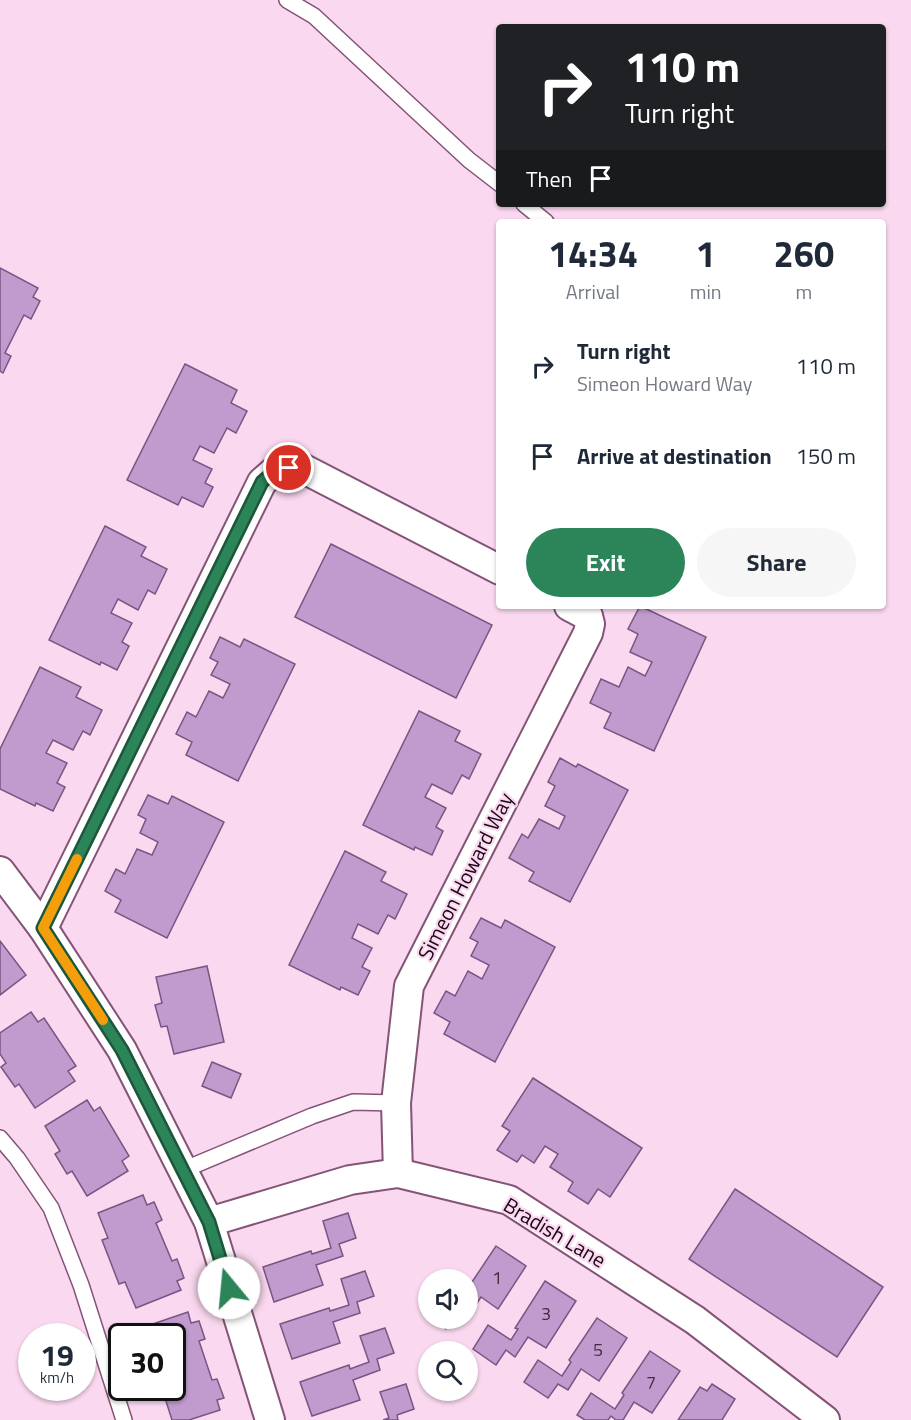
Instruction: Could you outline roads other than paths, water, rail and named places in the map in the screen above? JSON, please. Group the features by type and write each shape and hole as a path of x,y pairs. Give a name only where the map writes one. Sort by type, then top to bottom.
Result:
{"street":[{"path":"43,928 262,482 277,469 302,468 496,568"},
{"name":"Simeon Howard Way","path":"398,1173 396,1103 410,987 588,633 590,624 588,616 575,609"},
{"path":"0,871 43,928 122,1050 209,1222 270,1420"},
{"name":"Bradish Lane","path":"209,1222 350,1180 398,1173 509,1200 695,1320 825,1420"}],"lane":[{"path":"287,0 314,16 469,160 496,181"},
{"path":"528,207 542,219"},
{"path":"183,1170 312,1116 353,1102 396,1103"},
{"path":"0,1138 17,1158 51,1209 81,1285 124,1420"}]}
